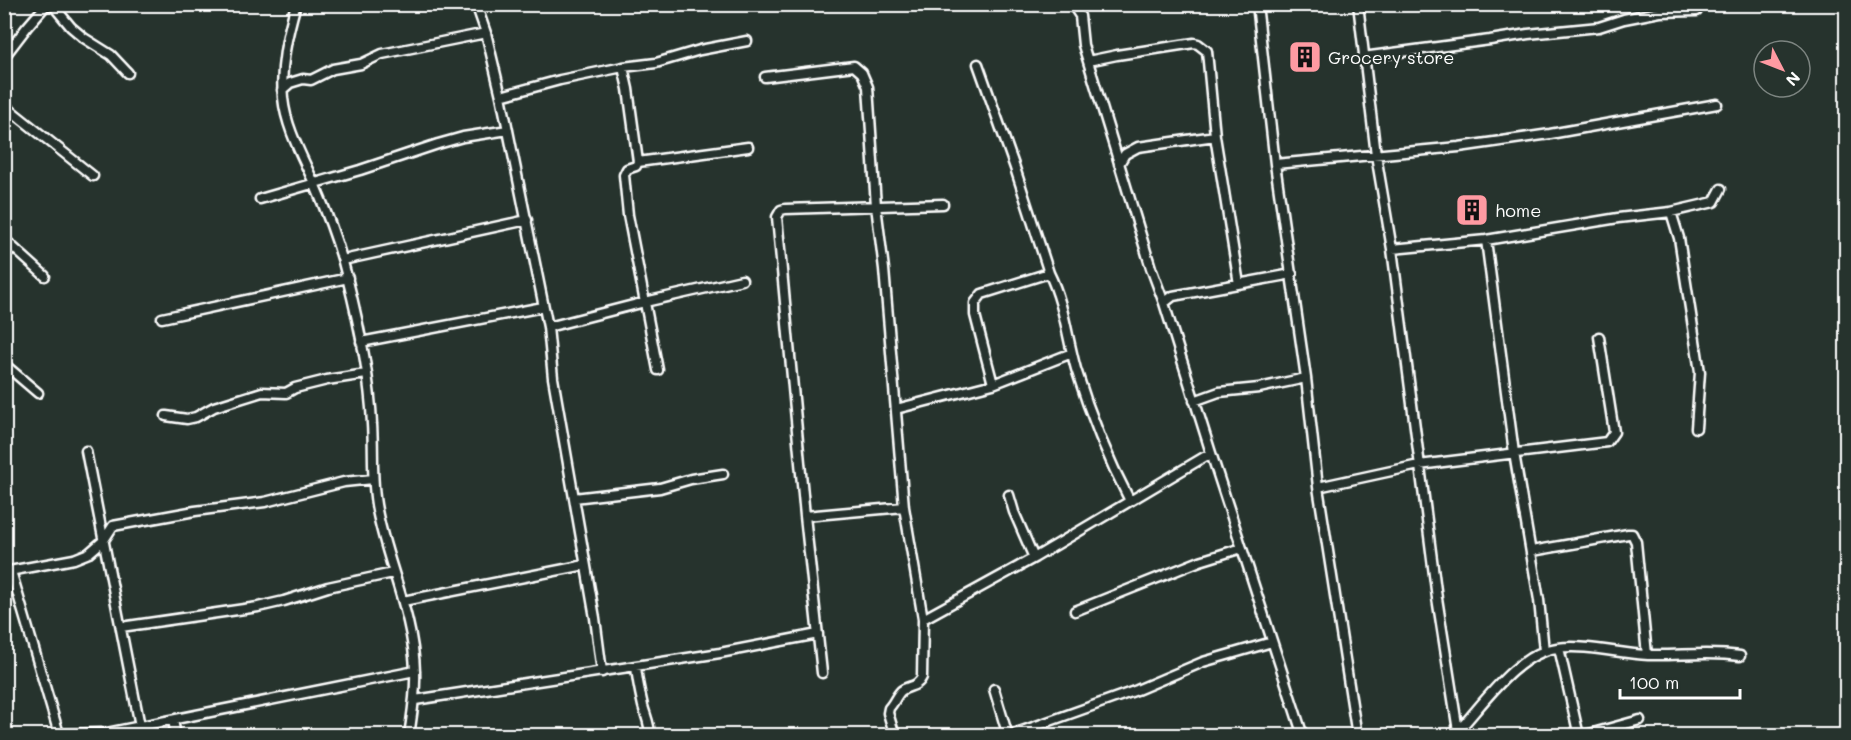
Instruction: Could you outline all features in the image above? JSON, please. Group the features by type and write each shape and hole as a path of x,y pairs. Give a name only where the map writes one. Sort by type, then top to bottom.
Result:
{"street":[{"path":"4,57 27,27 49,4 71,27 111,55 128,73"},
{"path":"296,4 282,67 285,113 297,148 335,234 348,278 361,342 372,423 376,508 403,601 413,651 415,699 410,735"},
{"path":"1072,4 1080,16 1083,45 1151,268 1303,735"},
{"path":"1257,4 1275,164 1306,378 1318,487 1357,735"},
{"path":"1358,4 1376,155 1392,249 1437,598 1458,734"},
{"path":"478,5 501,96 548,327 553,378 595,618 602,672"},
{"path":"1363,57 1528,34 1599,27 1623,19 1660,12 1697,11"},
{"path":"282,90 290,83 303,79 311,80 333,69 361,64 382,54 486,33"},
{"path":"501,96 747,41"},
{"path":"1088,62 1117,55 1198,44 1207,51 1215,136 1239,284"},
{"path":"978,64 1049,273 1057,288 1072,353 1100,437 1130,501"},
{"path":"765,77 854,66 862,73 868,87 876,206 884,269 904,507 923,619 922,677 917,685 901,691 892,706 888,708 895,735"},
{"path":"623,67 638,162"},
{"path":"1275,164 1459,147 1550,134 1717,104"},
{"path":"4,105 93,176"},
{"path":"260,199 463,137 508,130"},
{"path":"1119,164 1125,154 1138,147 1215,136"},
{"path":"658,370 628,215 624,175 627,169 636,166 638,162 748,147"},
{"path":"1392,249 1486,240 1618,218 1671,212 1714,202 1720,189"},
{"path":"822,673 777,217 781,210 785,209 943,204"},
{"path":"1671,212 1679,238 1700,372 1696,428"},
{"path":"343,260 527,220"},
{"path":"4,239 45,276"},
{"path":"1486,240 1514,453 1539,600 1544,651"},
{"path":"993,384 975,315 975,303 982,294 1049,273"},
{"path":"1164,303 1173,296 1292,274"},
{"path":"162,318 348,278"},
{"path":"548,327 742,280"},
{"path":"361,342 543,307"},
{"path":"1318,487 1419,465 1607,442 1614,432 1599,337"},
{"path":"896,409 993,384 1072,353"},
{"path":"4,364 38,393"},
{"path":"166,416 187,419 196,417 214,407 262,392 286,393 295,388 327,380 366,374"},
{"path":"1194,401 1219,392 1259,388 1306,378"},
{"path":"86,451 140,726"},
{"path":"923,619 1034,558 1211,453"},
{"path":"574,498 660,488 691,479 723,474"},
{"path":"373,479 344,482 265,502 113,526 93,551 74,559 8,572 57,735 106,733 415,671"},
{"path":"1009,495 1034,558"},
{"path":"805,516 904,507"},
{"path":"1532,551 1632,534 1636,542 1647,655"},
{"path":"1075,611 1200,561 1242,548"},
{"path":"403,601 585,565"},
{"path":"121,627 284,602 328,587 393,573"},
{"path":"415,699 720,653 818,634"},
{"path":"994,689 1008,735 1137,690 1203,662 1272,642"},
{"path":"1458,734 1510,674 1526,661 1544,651 1559,648 1647,655 1713,652 1740,656"},
{"path":"1559,648 1580,735 1640,720"},
{"path":"636,666 646,717 650,722 650,735"},
{"path":"172,720 176,735"}],"place":[{"name":"Grocery store","path":"1305,57"},
{"name":"home","path":"1472,210"}]}
